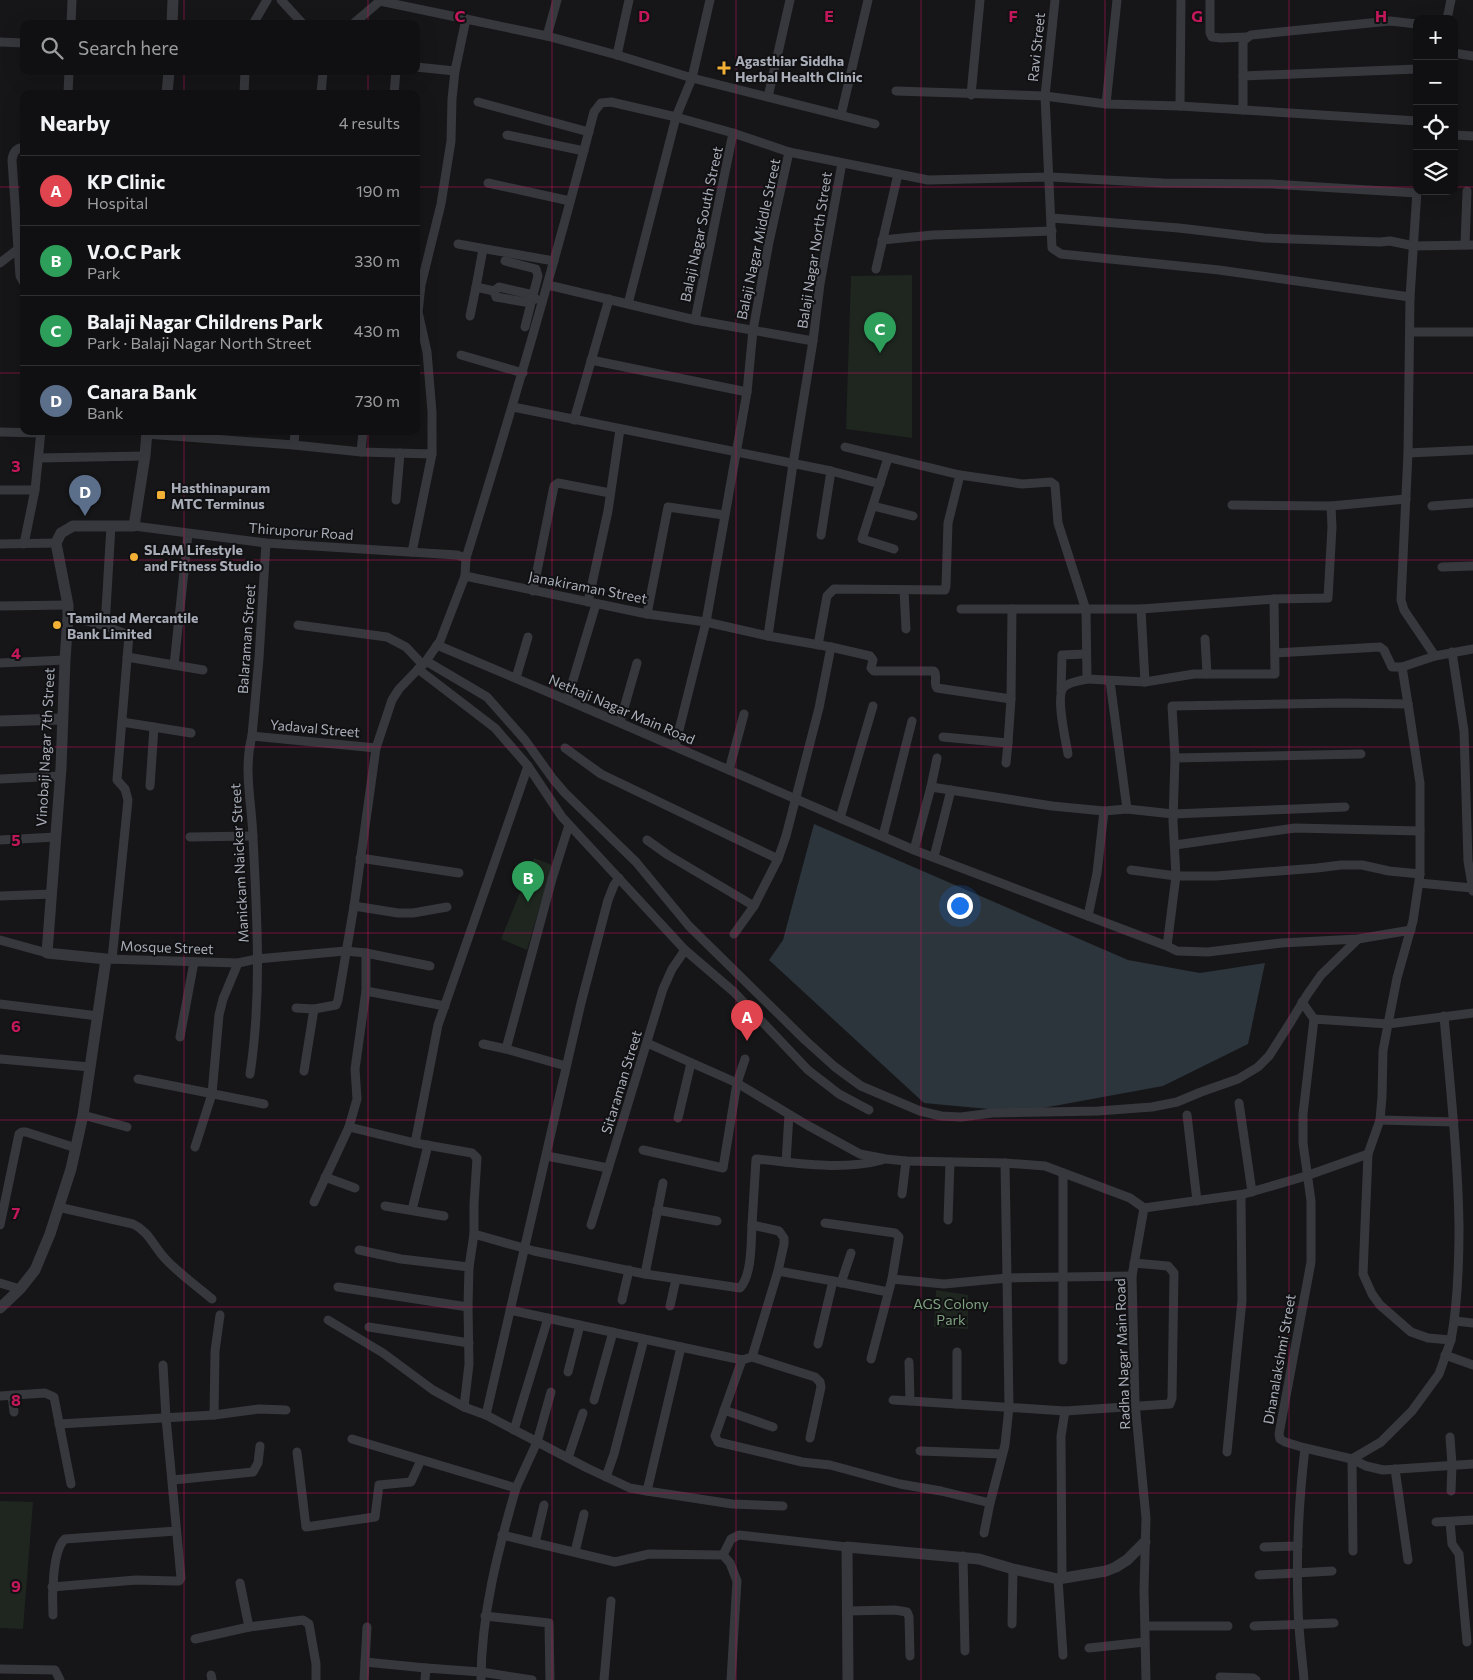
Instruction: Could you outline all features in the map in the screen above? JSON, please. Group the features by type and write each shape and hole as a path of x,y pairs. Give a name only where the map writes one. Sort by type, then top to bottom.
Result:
{"street":[{"path":"71,20 72,0"},
{"path":"172,20 173,0"},
{"path":"255,20 267,0"},
{"path":"281,0 299,20"},
{"path":"547,36 557,0"},
{"path":"617,55 629,0"},
{"path":"628,304 676,116 692,78 710,0"},
{"path":"768,97 790,0"},
{"path":"840,115 868,0"},
{"path":"971,95 980,0"},
{"name":"Ravi Street","path":"1055,0 1045,96 1052,248 1061,254 1220,270 1410,296"},
{"path":"1106,104 1117,0"},
{"path":"1180,106 1181,0"},
{"path":"1210,0 1210,33 1212,37 1247,37 1390,21 1413,24"},
{"path":"1448,15 1451,0"},
{"path":"358,20 381,1 547,36 692,78 875,124"},
{"path":"420,281 441,204 451,141 455,71 466,19"},
{"path":"1243,110 1243,44 1247,37"},
{"path":"0,42 20,43"},
{"path":"1458,54 1473,56"},
{"path":"420,67 455,71"},
{"path":"1243,76 1413,69"},
{"path":"68,90 69,75"},
{"path":"167,90 169,75"},
{"path":"244,90 245,75"},
{"path":"321,90 323,75"},
{"path":"394,90 396,75"},
{"path":"896,91 1045,96 1106,104 1180,106 1413,121"},
{"path":"478,102 589,132"},
{"path":"296,1008 314,1009 336,1005 354,906 376,748 392,700 398,689 422,665 437,645 464,576 466,558 523,373 594,112 601,103 611,102 676,116 790,152 928,180 1050,178 1163,183 1272,184 1413,192"},
{"name":"Balaji Nagar South Street","path":"695,320 733,133"},
{"path":"1458,135 1473,136"},
{"path":"507,136 584,150"},
{"path":"20,148 13,154 12,160 20,276"},
{"name":"Balaji Nagar Middle Street","path":"675,746 706,622 747,392 753,330 768,242 790,152"},
{"name":"Balaji Nagar North Street","path":"768,636 793,464 814,342 820,284 842,163"},
{"path":"876,269 898,174"},
{"path":"488,183 570,201"},
{"path":"1052,218 1179,228 1264,238 1390,241 1414,246 1469,245 1467,191"},
{"path":"1417,195 1410,296 1408,453 1401,600 1404,610 1418,628 1435,656"},
{"path":"882,240 933,235 1052,231"},
{"path":"458,244 554,261"},
{"path":"0,263 18,249"},
{"path":"470,316 483,249"},
{"path":"505,261 536,269 538,276 525,327"},
{"path":"548,285 695,320 814,342"},
{"path":"476,287 494,291 499,287 527,293 531,298 543,301"},
{"path":"574,420 609,299"},
{"path":"412,552 432,454 432,412 427,352 420,321"},
{"path":"1410,332 1473,332"},
{"path":"461,355 523,373"},
{"path":"591,360 747,392"},
{"path":"513,407 831,471 880,484"},
{"path":"567,700 592,603 620,429"},
{"path":"0,432 20,432"},
{"path":"24,544 35,490 41,435"},
{"path":"0,544 56,543 61,533 73,526 134,526 145,456 146,435"},
{"path":"196,435 221,436 361,452 432,454"},
{"path":"294,445 295,435"},
{"path":"361,452 363,435"},
{"path":"845,447 960,475 1022,484 1051,482 1055,485 1058,523 1086,610 1086,680"},
{"path":"1408,453 1473,450"},
{"path":"396,500 400,453"},
{"path":"39,458 145,456"},
{"path":"888,458 862,539 894,549"},
{"path":"821,535 831,471"},
{"path":"818,644 827,596 830,591 838,588 940,591 946,588 948,523 960,475"},
{"path":"534,591 553,489 558,483 610,493"},
{"path":"0,490 35,490"},
{"path":"1232,505 1331,506 1406,499"},
{"path":"1432,506 1473,503"},
{"path":"872,506 913,516"},
{"path":"961,609 1141,609 1274,599 1328,598 1332,527 1331,506"},
{"path":"647,614 668,507 724,515"},
{"path":"105,626 111,526"},
{"name":"Thiruporur Road","path":"134,526 266,543 412,552 466,558"},
{"path":"174,665 188,534"},
{"name":"Vinobaji Nagar 7th Street","path":"47,953 60,776 68,610 56,543"},
{"name":"Balaraman Street","path":"252,736 266,543"},
{"path":"1442,567 1473,566"},
{"name":"Janakiraman Street","path":"464,576 647,614 706,622 768,636 832,647 872,658 871,668 874,671 934,671 936,674 936,686 939,689 1011,699"},
{"path":"904,590 906,629"},
{"path":"1061,691 1064,686 1086,680 1145,682 1194,674 1273,674 1276,671 1274,599"},
{"path":"0,606 68,610 129,635 117,780 125,789 128,800 109,959 83,1115 76,1148 58,1207 35,1270 20,1289 0,1308"},
{"path":"1006,763 1011,699 1012,609"},
{"path":"1141,609 1145,682"},
{"path":"298,625 387,637 406,647 422,665 494,728 528,766 562,817 684,950 734,992 808,1070 839,1094 869,1110"},
{"path":"516,678 528,637"},
{"path":"1205,639 1207,674"},
{"name":"Nethaji Nagar Main Road","path":"437,645 620,722 914,850 1166,946 1177,952 1208,952 1281,943 1358,938 1411,930"},
{"path":"734,934 754,906 778,860 819,708 832,647"},
{"path":"1275,653 1380,647 1384,650 1392,668 1452,652 1473,649"},
{"path":"1131,870 1176,876 1216,876 1341,865 1362,865 1473,890 1468,861 1469,732 1452,652"},
{"path":"1068,754 1061,706 1062,655 1086,654"},
{"path":"127,657 203,670"},
{"path":"0,663 65,660"},
{"path":"620,722 637,663"},
{"path":"422,665 487,697 525,740 553,779 636,862 690,926 805,1040 835,1067 861,1086 920,1110 941,1116 961,1117 992,1113 1098,1111 1152,1107 1177,1102 1238,1079 1258,1067 1268,1056 1321,975 1358,938"},
{"path":"1402,666 1420,783 1419,878 1411,930 1397,978 1383,1051 1380,1120 1368,1154 1363,1274 1380,1306 1411,1332 1428,1338 1451,1340"},
{"path":"1110,681 1127,809"},
{"path":"1166,946 1176,876 1173,814 1174,758 1172,706 1342,703 1408,704"},
{"path":"840,818 873,706"},
{"path":"729,770 744,714"},
{"path":"0,721 62,719"},
{"path":"883,836 912,721"},
{"path":"122,722 191,733"},
{"path":"150,786 154,727"},
{"name":"Yadaval Street","path":"247,765 247,752 252,736 376,748"},
{"path":"943,737 1008,743"},
{"path":"565,748 601,774 778,860"},
{"path":"1174,758 1361,754"},
{"path":"914,850 937,758"},
{"name":"Manickam Naicker Street","path":"247,765 253,836 258,959 257,1018 250,1074"},
{"path":"415,1143 438,1026 528,766"},
{"path":"0,779 60,776"},
{"path":"931,787 1052,806 1104,811 1127,809 1173,814 1344,808"},
{"path":"934,858 951,790"},
{"path":"1088,916 1097,873 1104,811"},
{"path":"506,1049 552,879 569,825"},
{"path":"1174,845 1295,828 1420,831"},
{"path":"190,837 253,836"},
{"path":"0,840 56,837"},
{"path":"647,840 668,855 754,906"},
{"path":"360,858 459,873"},
{"path":"486,1415 547,1156 566,1066 608,900 619,878"},
{"path":"0,896 52,894"},
{"path":"354,906 398,913 412,913 447,907"},
{"path":"0,940 47,953 109,959"},
{"name":"Sitaraman Street","path":"591,1225 665,984 684,950"},
{"name":"Mosque Street","path":"109,959 238,963 258,959 345,951 366,953 430,966"},
{"path":"314,1202 349,1126 357,1099 355,1069 366,991 366,953"},
{"path":"180,1037 194,962"},
{"path":"195,1147 212,1094 219,1015 223,999 238,963"},
{"path":"366,991 445,1006"},
{"path":"1302,1002 1314,1019 1388,1024 1473,1013"},
{"path":"0,1004 98,1016"},
{"path":"304,1071 314,1009"},
{"path":"1353,1551 1352,1459 1381,1442 1412,1411 1439,1374 1451,1340 1455,1321 1459,1255 1458,1177 1444,1016"},
{"name":"Dhanalakshmi Street","path":"1314,1019 1303,1114 1303,1144 1310,1201 1311,1262 1279,1434 1280,1439 1305,1448 1352,1459 1374,1469 1395,1470 1473,1464"},
{"path":"647,1043 737,1083 860,1154 906,1161 1006,1163 1044,1166 1130,1198 1144,1208 1241,1195 1306,1176 1368,1154"},
{"path":"483,1044 566,1066"},
{"path":"0,1059 90,1067"},
{"path":"643,1150 723,1168 737,1083 744,1059"},
{"path":"678,1118 690,1063"},
{"path":"138,1079 264,1104"},
{"path":"1239,1103 1252,1192"},
{"path":"83,1115 127,1127"},
{"path":"786,1162 790,1115"},
{"path":"1187,1115 1197,1201"},
{"path":"1380,1120 1454,1122"},
{"path":"349,1126 415,1143 472,1152 477,1158 474,1234 469,1267 469,1364 464,1407"},
{"path":"0,1224 19,1134 26,1132 76,1148"},
{"path":"412,1210 428,1145"},
{"path":"547,1156 608,1168"},
{"path":"474,1234 524,1248 644,1274 740,1288 747,1273 756,1159 843,1166 866,1165 886,1159"},
{"path":"902,1194 906,1161"},
{"path":"948,1220 950,1162"},
{"path":"984,1534 1002,1454 1009,1407 1006,1163"},
{"path":"1063,1173 1063,1360"},
{"path":"326,1177 355,1188"},
{"path":"644,1274 663,1183"},
{"path":"1227,1452 1242,1300 1241,1195"},
{"path":"385,1206 444,1216"},
{"path":"58,1207 133,1224 141,1228 148,1234 162,1256 212,1299"},
{"name":"Radha Nagar Main Road","path":"1144,1208 1132,1276 1135,1406 1146,1518 1144,1590 1146,1680"},
{"path":"657,1210 718,1221"},
{"path":"825,1223 895,1233 898,1237 892,1279 871,1359"},
{"path":"752,1225 779,1231 782,1234 784,1244 778,1271 752,1357"},
{"path":"359,1250 469,1267"},
{"path":"818,1344 837,1282 851,1253"},
{"path":"893,1400 1065,1411 1170,1404 1174,1273 1168,1266 1134,1263"},
{"path":"622,1300 629,1270"},
{"path":"778,1271 888,1292"},
{"path":"892,1279 944,1284 1007,1278 1132,1276"},
{"path":"670,1306 676,1279"},
{"path":"0,1283 20,1289"},
{"path":"338,1287 468,1307"},
{"path":"510,1310 742,1360 752,1357 815,1377 820,1382 821,1387 810,1438"},
{"path":"214,1416 215,1350 220,1315"},
{"path":"514,1430 548,1318"},
{"path":"328,1320 383,1353 433,1390 630,1488 732,1504 784,1506"},
{"path":"1455,1321 1473,1323"},
{"path":"568,1372 580,1325"},
{"path":"369,1327 469,1343"},
{"path":"594,1400 613,1332"},
{"path":"606,1477 614,1454 644,1339"},
{"path":"646,1492 682,1347"},
{"path":"956,1404 957,1352"},
{"path":"1445,1355 1473,1365"},
{"path":"742,1360 715,1436 718,1442 802,1462 830,1465 900,1484 941,1491 990,1503"},
{"path":"909,1362 910,1401"},
{"path":"52,1587 136,1580 179,1581 182,1575 176,1531 163,1365"},
{"path":"480,1676 485,1616 502,1535 516,1488 537,1442 551,1392"},
{"path":"0,1396 45,1393 54,1397 71,1484"},
{"path":"12,1395 14,1412"},
{"path":"59,1424 214,1416 259,1409 286,1410"},
{"path":"724,1410 773,1427"},
{"path":"1063,1655 1060,1579 1061,1436 1065,1411"},
{"path":"568,1458 583,1413"},
{"path":"1450,1436 1452,1491"},
{"path":"352,1440 516,1488"},
{"path":"173,1480 254,1472 258,1463 260,1446"},
{"path":"1304,1680 1299,1625 1298,1546 1305,1448"},
{"path":"920,1451 1002,1454"},
{"path":"296,1452 306,1527 375,1518 379,1485 411,1482 421,1460"},
{"path":"1395,1470 1408,1560"},
{"path":"535,1543 544,1505"},
{"path":"575,1552 584,1514"},
{"path":"1436,1522 1473,1520"},
{"path":"1450,1522 1452,1544 1460,1554 1467,1642"},
{"path":"53,1615 52,1587 59,1544 65,1539 176,1531"},
{"path":"502,1535 615,1562 649,1554 723,1555 730,1563 737,1581 731,1680"},
{"path":"723,1555 731,1539 739,1535 847,1547 979,1558 1013,1569 1060,1579 1106,1571 1116,1567 1127,1560 1145,1542"},
{"path":"1264,1546 1298,1546"},
{"path":"847,1547 848,1680"},
{"path":"963,1556 965,1651"},
{"path":"1012,1624 1013,1569"},
{"path":"1259,1575 1332,1571"},
{"path":"240,1583 249,1627"},
{"path":"604,1680 611,1601"},
{"path":"847,1611 904,1610 907,1612 909,1617 910,1656"},
{"path":"485,1616 549,1623 550,1680"},
{"path":"195,1638 300,1619 306,1621 309,1624 316,1664 316,1680"},
{"path":"1254,1626 1334,1623"},
{"path":"1145,1626 1228,1626"},
{"path":"364,1680 367,1627"},
{"path":"1089,1648 1145,1642"},
{"path":"365,1662 480,1676 532,1680"},
{"path":"425,1680 426,1668"},
{"path":"0,1669 55,1670 60,1680"},
{"path":"1220,1677 1253,1678 1256,1680"}],"green space":[{"path":"912,275 912,438 846,429 851,276"},
{"path":"534,858 552,865 527,950 501,939"},
{"name":"AGS Colony Park","path":"936,1290 968,1295 968,1329 934,1327"},
{"path":"0,1501 33,1502 23,1629 0,1628"}],"shaded area":[{"path":"814,824 1128,960 1200,973 1265,963 1248,1044 1163,1086 1021,1112 924,1103 769,960 783,940"}],"place":[{"name":"Agasthiar Siddha Herbal Health Clinic","path":"724,68"},
{"name":"Balaji Nagar Childrens Park","path":"880,353"},
{"name":"Hasthinapuram MTC Terminus","path":"161,495"},
{"name":"Canara Bank","path":"85,516"},
{"name":"SLAM Lifestyle and Fitness Studio","path":"134,557"},
{"name":"Tamilnad Mercantile Bank Limited","path":"57,625"},
{"name":"V.O.C Park","path":"528,902"},
{"name":"KP Clinic","path":"747,1041"}]}
